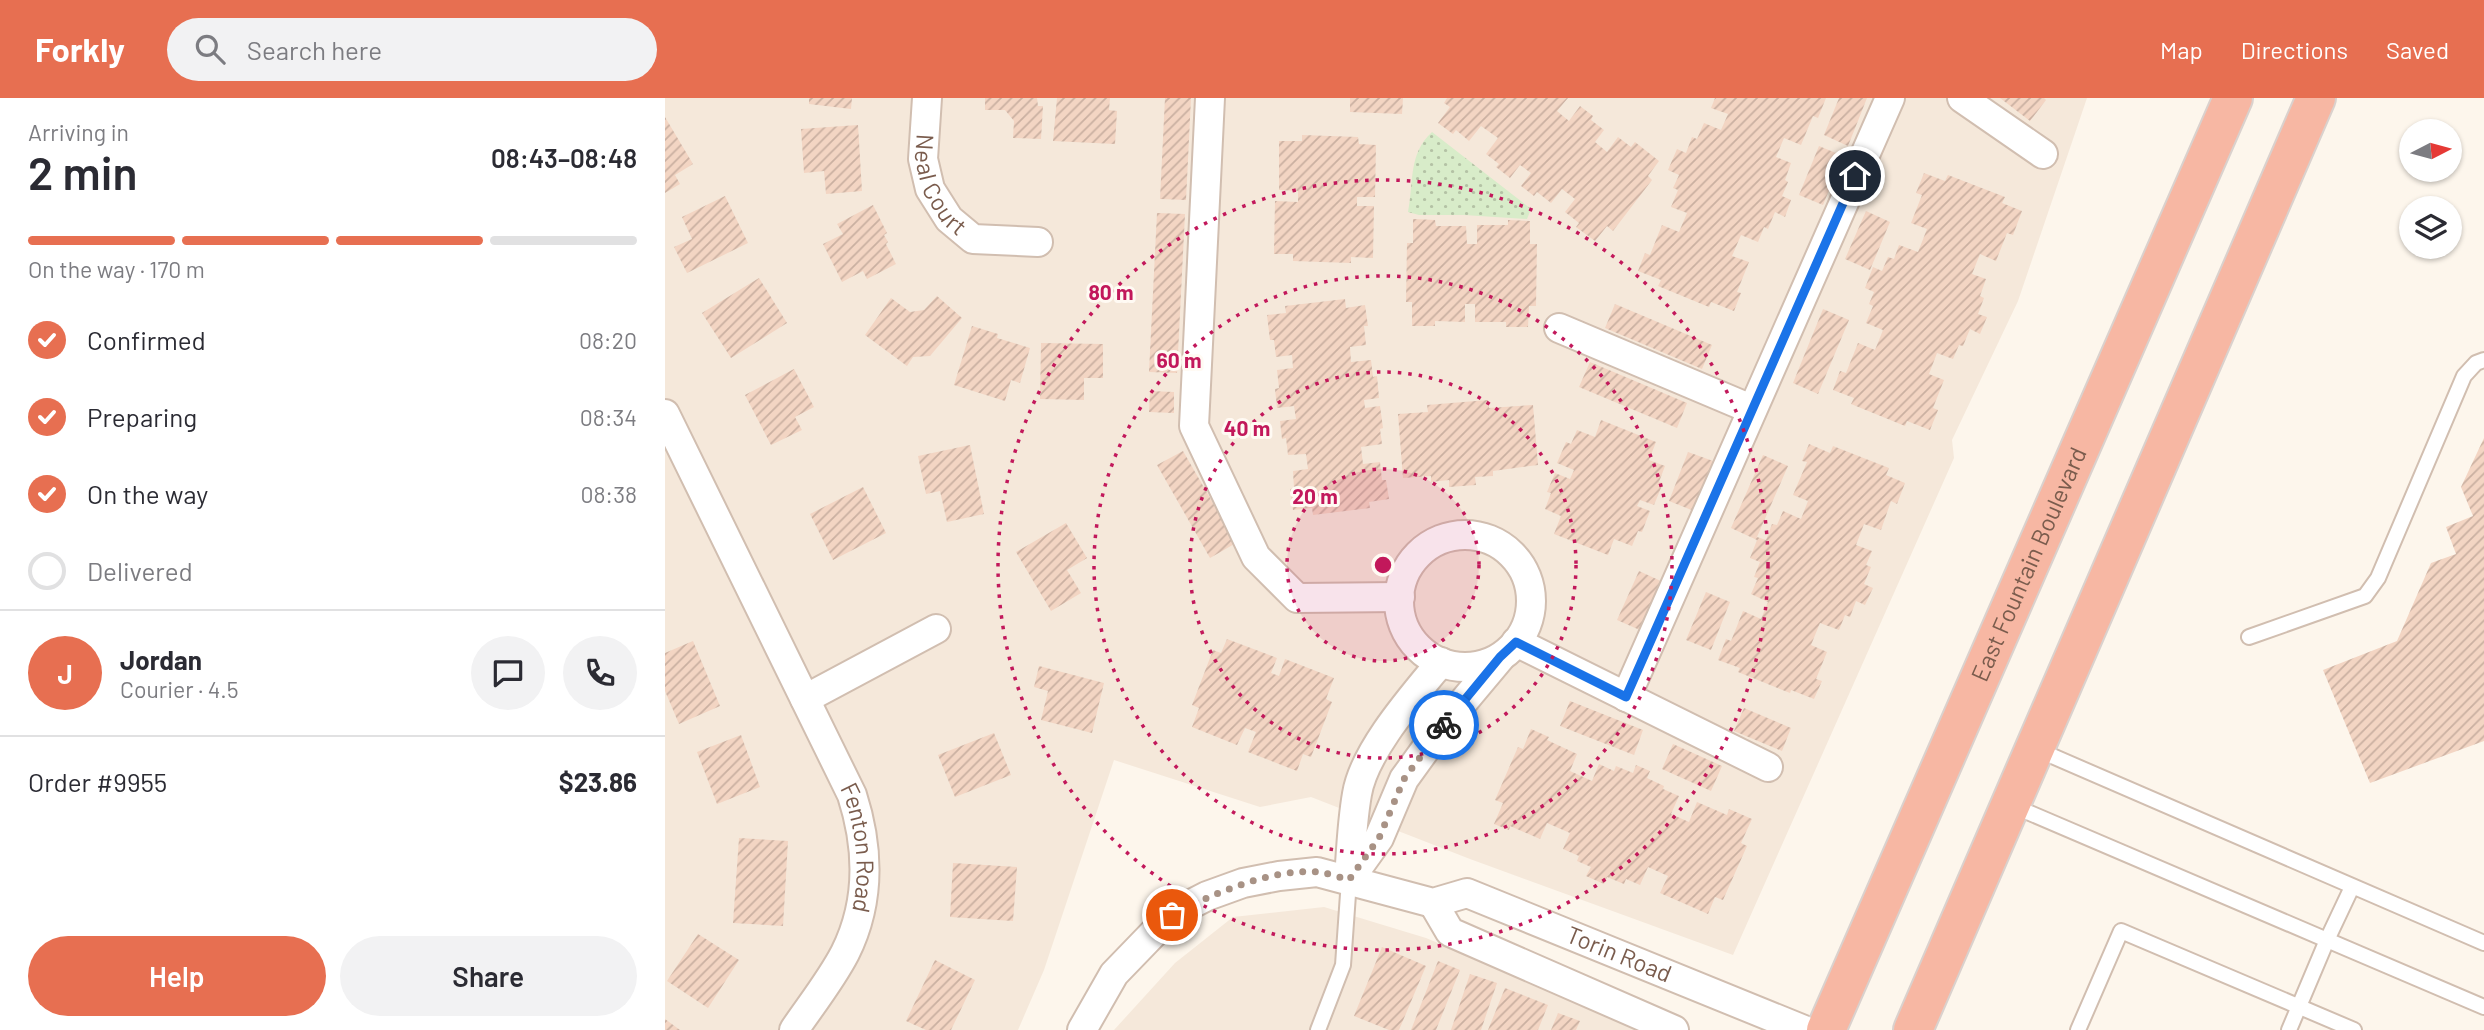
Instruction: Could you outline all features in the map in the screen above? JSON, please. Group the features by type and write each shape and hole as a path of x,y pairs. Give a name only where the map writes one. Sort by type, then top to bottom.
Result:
{"highway":[{"path":"1913,1030 2316,98"},
{"name":"East Fountain Boulevard","path":"1826,1030 2226,113"}],"street":[{"name":"Neal Court","path":"927,98 923,159 930,189 949,219 973,239 1038,242"},
{"path":"1210,98 1194,426 1256,557 1297,598 1400,597"},
{"path":"1626,697 1890,98"},
{"path":"1962,98 2043,154"},
{"path":"1559,328 1751,409"},
{"name":"Fenton Road","path":"665,414 852,795 862,828 864,893 855,928 848,945 794,1030"},
{"path":"1349,880 1379,838 1404,779 1424,752 1508,650 1525,628 1531,605 1530,590 1522,568 1512,554 1497,541 1481,536 1461,535 1426,547 1412,561 1400,597 1405,628 1412,640 1429,656 1463,667 1479,666 1508,650"},
{"path":"804,699 936,629"},
{"path":"1508,650 1626,697 1768,767"},
{"path":"1349,880 1357,792 1370,761 1389,730 1441,662"},
{"path":"1389,730 1424,752"},
{"path":"1081,1030 1114,974 1172,915 1243,883 1317,872 1433,903"},
{"name":"Torin Road","path":"1674,1030 1450,932 1433,903 1468,893 1804,1030"}],"lane":[{"path":"2249,637 2365,596 2378,578 2464,376 2476,363 2484,360"},
{"path":"2035,748 2484,943"},
{"path":"2010,805 2484,1007"},
{"path":"1318,1030 1343,965 1349,880"},
{"path":"2289,1030 2353,887"},
{"path":"2078,1030 2120,931 2354,1030"}],"shaded area":[{"path":"665,98 2087,98 2018,301 1952,440 1954,458 1733,955 1470,859 1311,797 1260,807 1114,760 1044,970 1018,1030 665,1030"},
{"path":"1324,907 1426,938 1645,1030 1114,1030 1175,963 1233,917"}],"green space":[{"path":"1432,132 1531,209 1527,219 1419,215 1408,212 1415,159"}],"building":[{"path":"809,98 852,98 851,109 809,104"},
{"path":"985,98 1037,98 1038,106 1043,106 1041,139 1013,138 1014,121 1005,110 985,110"},
{"path":"1057,98 1110,98 1109,110 1117,111 1115,144 1053,141"},
{"path":"1165,98 1191,98 1186,200 1160,199"},
{"path":"1350,98 1403,98 1402,114 1350,112"},
{"path":"1447,98 1568,98 1557,111 1569,121 1580,106 1593,116 1591,120 1604,130 1595,142 1607,152 1618,137 1631,147 1635,142 1659,161 1648,176 1652,180 1613,231 1607,226 1595,241 1576,227 1579,223 1565,212 1575,199 1562,189 1551,203 1537,192 1534,196 1521,186 1531,173 1520,165 1510,178 1496,167 1499,164 1486,154 1498,138 1481,126 1469,141 1456,130 1453,134 1438,123 1450,107 1444,103"},
{"path":"1715,98 1826,98 1818,118 1813,116 1801,145 1784,138 1776,157 1791,163 1785,180 1788,182 1782,196 1791,200 1785,217 1775,212 1768,229 1764,227 1758,242 1741,235 1732,256 1749,262 1737,292 1741,293 1734,311 1711,302 1709,307 1658,286 1661,280 1638,271 1645,253 1650,255 1662,225 1679,232 1687,213 1671,207 1678,190 1673,188 1679,175 1668,170 1677,149 1686,153 1692,137 1697,139 1704,123 1721,130 1728,114 1711,108"},
{"path":"1839,98 1867,98 1848,146 1824,135"},
{"path":"2000,98 2044,98 2046,100 2030,121"},
{"path":"665,117 693,164 675,175 680,184 665,193"},
{"path":"858,125 862,191 826,194 824,171 804,173 801,129"},
{"path":"1302,135 1358,137 1359,144 1376,145 1375,197 1357,197 1357,206 1374,206 1373,258 1351,257 1351,263 1293,261 1293,254 1274,254 1275,201 1298,202 1298,191 1279,190 1279,141 1302,141"},
{"path":"1819,146 1843,156 1823,205 1799,195"},
{"path":"1924,173 1945,181 1948,175 2005,197 2002,203 2022,211 2013,235 2007,233 1996,261 1980,254 1972,274 1986,279 1980,296 1984,298 1978,314 1987,317 1980,334 1970,329 1963,346 1959,345 1953,359 1937,353 1929,374 1944,380 1933,408 1938,410 1930,430 1907,421 1905,426 1851,404 1854,398 1833,390 1840,371 1846,373 1858,343 1875,350 1883,330 1866,323 1873,306 1869,304 1874,292 1865,288 1873,267 1882,271 1888,257 1894,259 1899,245 1918,252 1927,229 1911,223 1922,195 1916,193"},
{"path":"725,196 748,243 687,273 674,247 692,239 682,217"},
{"path":"873,205 887,233 884,235 888,242 886,244 896,264 867,279 863,271 842,282 823,244 843,234 837,224"},
{"path":"1866,211 1890,222 1870,270 1845,259"},
{"path":"1157,213 1185,214 1177,373 1149,372"},
{"path":"1413,219 1435,220 1436,226 1466,226 1467,244 1477,244 1477,225 1508,225 1508,220 1530,221 1530,244 1537,244 1536,306 1529,306 1528,327 1506,327 1506,322 1475,322 1475,304 1465,304 1465,322 1435,321 1435,326 1412,326 1412,302 1406,302 1407,243 1413,243"},
{"path":"759,278 787,323 731,358 702,313"},
{"path":"937,296 962,318 930,356 913,357 907,366 865,335 891,298 910,312 924,310"},
{"path":"1345,299 1346,308 1365,305 1368,326 1364,326 1366,345 1350,347 1351,362 1371,360 1373,377 1377,376 1379,398 1364,400 1365,408 1380,406 1383,428 1380,429 1382,444 1361,447 1363,464 1380,462 1382,480 1386,480 1389,499 1369,502 1370,508 1313,515 1312,508 1293,510 1290,489 1294,488 1293,471 1308,469 1306,454 1288,455 1286,438 1282,439 1280,421 1296,419 1294,406 1277,408 1277,370 1293,368 1292,355 1276,357 1274,340 1270,340 1267,315 1286,313 1285,306"},
{"path":"1615,304 1712,345 1702,369 1605,328"},
{"path":"1823,309 1849,320 1818,394 1793,383"},
{"path":"972,326 998,334 997,338 1030,348 1020,383 1011,380 1005,401 954,385"},
{"path":"1041,343 1103,344 1103,378 1084,378 1084,400 1040,399"},
{"path":"1590,362 1687,403 1677,428 1579,387"},
{"path":"794,369 814,407 795,417 802,430 771,445 745,395"},
{"path":"1150,391 1174,392 1174,413 1149,412"},
{"path":"1488,400 1489,408 1533,405 1538,465 1493,471 1493,476 1475,477 1476,485 1449,487 1449,480 1431,482 1431,476 1403,478 1398,414 1428,412 1427,405"},
{"path":"1601,420 1656,442 1649,460 1665,466 1659,482 1663,483 1654,505 1640,500 1637,506 1650,511 1642,532 1638,531 1632,546 1614,539 1608,555 1554,534 1561,516 1545,509 1551,493 1547,492 1555,473 1570,479 1574,470 1557,463 1566,442 1571,444 1577,430 1595,437"},
{"path":"2484,438 2484,741 2370,783 2323,670 2397,641 2431,563 2456,554 2446,527 2473,516 2461,487"},
{"path":"1809,444 1830,453 1833,446 1889,468 1886,475 1905,483 1897,504 1891,501 1881,530 1864,524 1856,545 1872,551 1866,565 1871,567 1864,584 1873,588 1865,605 1856,601 1850,617 1845,615 1839,630 1820,623 1811,645 1827,652 1816,679 1822,681 1814,699 1791,690 1790,693 1738,672 1740,668 1718,660 1726,639 1731,641 1743,611 1761,619 1768,602 1751,594 1758,578 1754,577 1760,562 1750,558 1757,540 1731,528 1763,455 1788,466 1757,537 1766,540 1772,524 1777,525 1783,511 1801,519 1808,501 1793,495 1807,462 1802,461"},
{"path":"970,445 984,514 947,522 940,491 926,494 918,456"},
{"path":"1183,451 1236,543 1210,558 1157,465"},
{"path":"1688,452 1713,461 1694,511 1669,501"},
{"path":"863,487 886,533 833,560 810,514"},
{"path":"1066,523 1087,558 1067,570 1081,593 1051,611 1016,552"},
{"path":"1639,571 1663,582 1642,631 1617,620"},
{"path":"1706,592 1730,602 1711,650 1686,640"},
{"path":"1227,639 1277,658 1271,673 1279,676 1285,659 1334,678 1326,699 1332,702 1311,757 1303,754 1297,771 1248,752 1256,732 1245,728 1237,745 1192,727 1199,708 1192,705 1213,650 1221,653"},
{"path":"693,641 720,706 679,724 665,691 665,653"},
{"path":"1039,666 1104,683 1092,733 1041,720 1048,691 1034,687"},
{"path":"1570,701 1643,730 1634,755 1560,726"},
{"path":"1744,708 1791,728 1782,751 1734,731"},
{"path":"1531,729 1577,754 1570,771 1592,781 1599,764 1614,771 1616,766 1633,773 1636,765 1650,771 1647,778 1679,796 1671,814 1689,822 1697,802 1727,815 1729,809 1752,819 1741,843 1747,846 1723,900 1715,897 1708,914 1660,893 1668,876 1648,867 1640,885 1626,879 1624,884 1607,877 1604,884 1586,876 1591,867 1577,861 1579,856 1563,849 1570,833 1547,823 1540,839 1510,826 1509,830 1494,824 1503,803 1495,800 1518,747 1523,749"},
{"path":"994,733 1011,775 955,797 938,755"},
{"path":"741,735 760,787 717,804 697,752"},
{"path":"1673,744 1722,766 1711,791 1662,769"},
{"path":"739,838 788,841 783,926 733,923"},
{"path":"953,863 1017,867 1013,921 950,917"},
{"path":"698,934 739,960 708,1008 667,981"},
{"path":"1382,947 1426,966 1399,1030 1389,1030 1354,1016"},
{"path":"935,960 975,980 951,1030 926,1030 906,1021"},
{"path":"1438,961 1460,970 1436,1030 1411,1030"},
{"path":"1470,974 1497,983 1481,1030 1451,1030"},
{"path":"1505,988 1548,1005 1538,1030 1488,1030"},
{"path":"1558,1013 1580,1021 1576,1030 1551,1030"},
{"path":"665,1019 680,1030 665,1030"}],"way so far":[{"path":"1172,915 1243,883 1317,872 1349,880 1379,838 1404,779 1444,725"}],"route":[{"path":"1444,725 1500,657 1516,642 1626,697 1855,176"}]}
